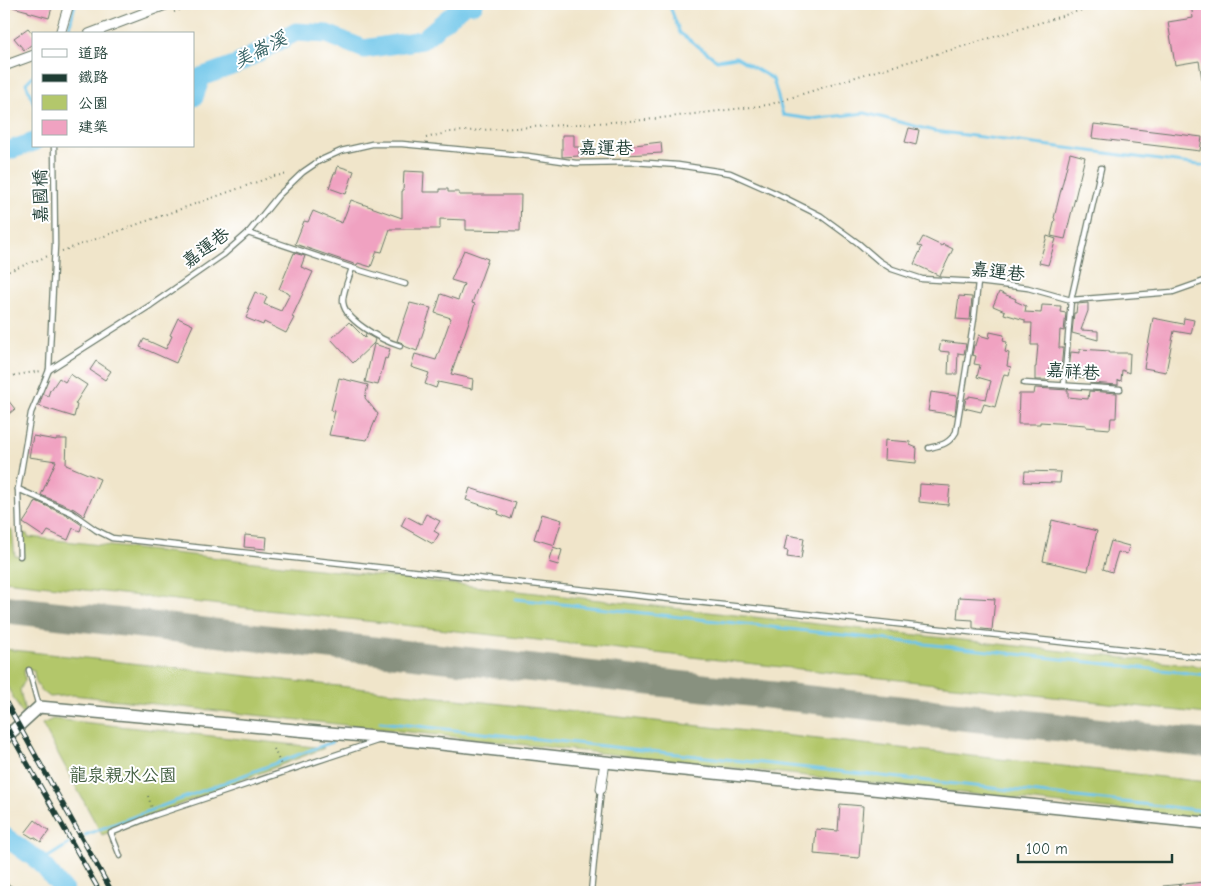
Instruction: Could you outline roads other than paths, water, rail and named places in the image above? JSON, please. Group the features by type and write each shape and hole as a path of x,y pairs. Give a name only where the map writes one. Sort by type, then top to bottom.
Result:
{"street":[{"path":"61,32 69,4"},
{"path":"94,32 168,4"},
{"path":"4,66 32,56"},
{"path":"4,740 40,707 386,738 1207,823"},
{"path":"601,789 606,762"},
{"path":"4,888 12,892"}],"lane":[{"name":"嘉運巷","path":"48,370 215,261 248,233 278,196 304,172 320,161 341,151 372,144 392,144 528,156 576,163 633,162 678,165 730,173 821,216 880,261 892,268 922,279 978,282 1028,288 1071,300 1173,292 1207,280"},
{"name":"嘉國橋","path":"20,556 18,489 31,413 48,370 55,245 54,148"},
{"path":"1064,385 1071,300 1101,168"},
{"path":"248,233 405,284"},
{"path":"352,268 343,300 345,308 355,321 371,334 400,346"},
{"path":"929,448 951,440 956,432 978,282"},
{"name":"嘉祥巷","path":"1024,383 1120,388"},
{"path":"18,489 72,513 96,530 112,538 1207,658"},
{"path":"29,670 40,707"},
{"path":"120,856 111,833 155,815 386,738"},
{"path":"591,892 601,789"}],"waterway":[{"path":"67,32 75,4"},
{"name":"美崙溪","path":"195,94 201,77 237,64 296,32 327,34 364,49 422,40 465,4 474,4"},
{"path":"669,4 680,33 717,60 736,57 773,79 783,115 811,119 865,113 934,131 1207,166"},
{"path":"32,77 26,83 32,99"},
{"name":"美崙溪","path":"4,152 32,143"},
{"path":"516,599 1207,675"},
{"path":"380,722 1207,811"},
{"path":"85,835 332,742"},
{"path":"4,836 40,862 65,892"},
{"path":"40,862 69,844"}],"railway":[{"path":"4,699 112,892"},
{"path":"4,722 100,892"}],"park label":[{"name":"龍泉親水公園","path":"123,775"}]}
